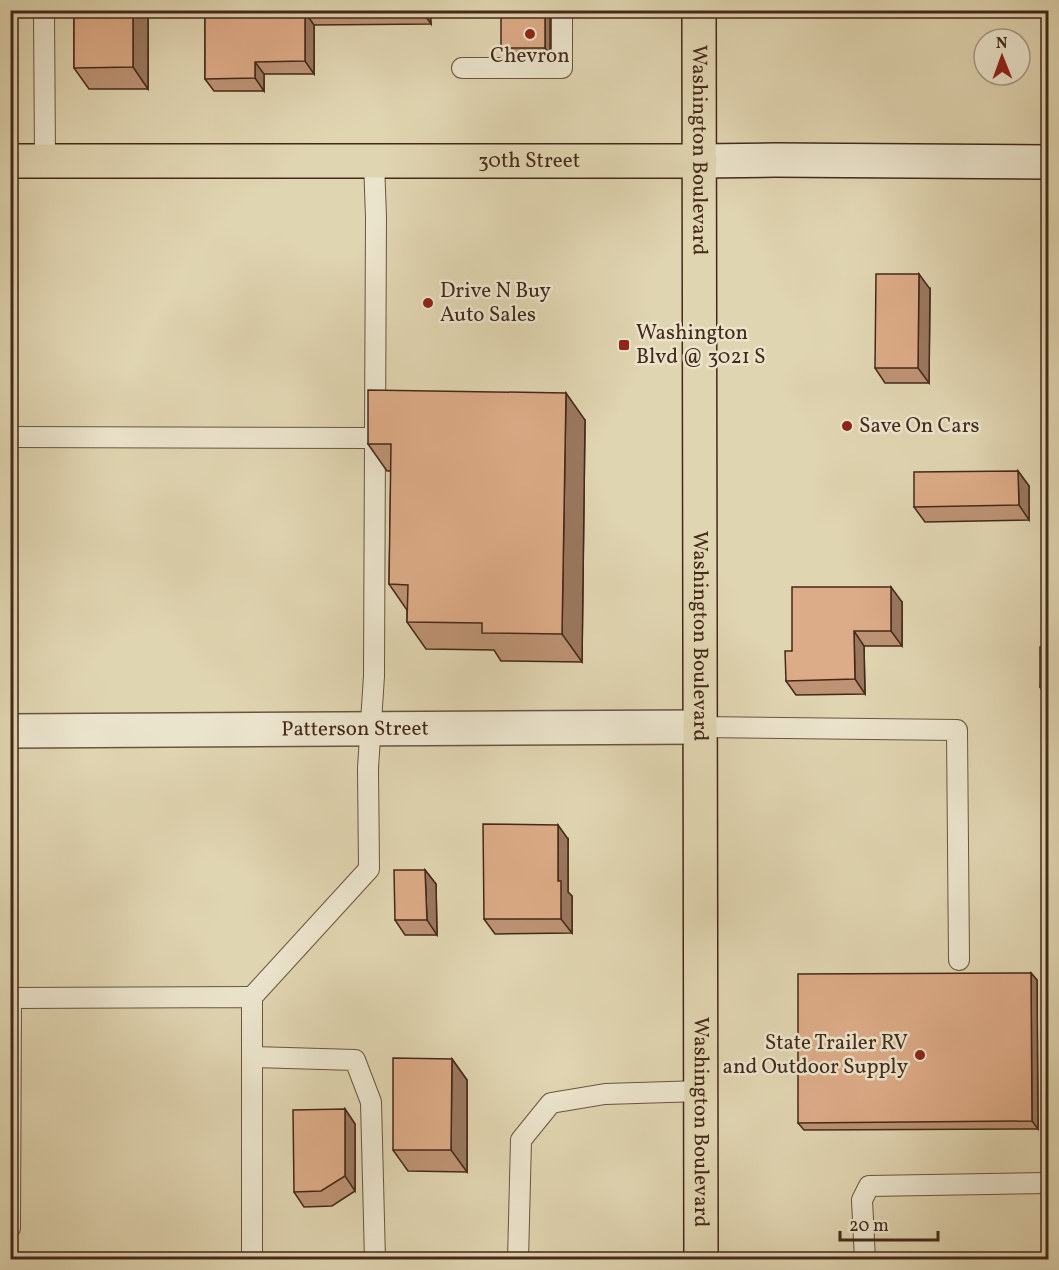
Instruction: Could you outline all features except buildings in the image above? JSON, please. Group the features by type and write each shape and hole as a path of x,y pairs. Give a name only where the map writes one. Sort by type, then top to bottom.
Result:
{"main road":[{"name":"Washington Boulevard","path":"699,10 701,1260"},
{"name":"30th Street","path":"10,161 700,161"}],"street":[{"name":"30th Street","path":"700,161 776,159 1048,162"},
{"name":"Patterson Street","path":"10,731 700,727"}],"lane":[{"path":"44,10 45,161"},
{"path":"462,68 562,68 562,10"},
{"path":"252,1260 252,997 369,869 369,729 374,676 376,217 374,162"},
{"path":"10,437 375,438"},
{"path":"700,727 957,730 959,960"},
{"path":"10,1228 11,998 252,997"},
{"path":"253,1057 355,1060 371,1102 375,1260"},
{"path":"518,1260 521,1140 551,1103 605,1094 701,1091"},
{"path":"866,1260 862,1200 869,1185 1048,1184"}],"place":[{"name":"Chevron","path":"530,34"},
{"name":"Drive N Buy Auto Sales","path":"428,303"},
{"name":"Washington Blvd @ 3021 S","path":"624,345"},
{"name":"Save On Cars","path":"847,426"},
{"name":"State Trailer RV and Outdoor Supply","path":"920,1055"}]}
